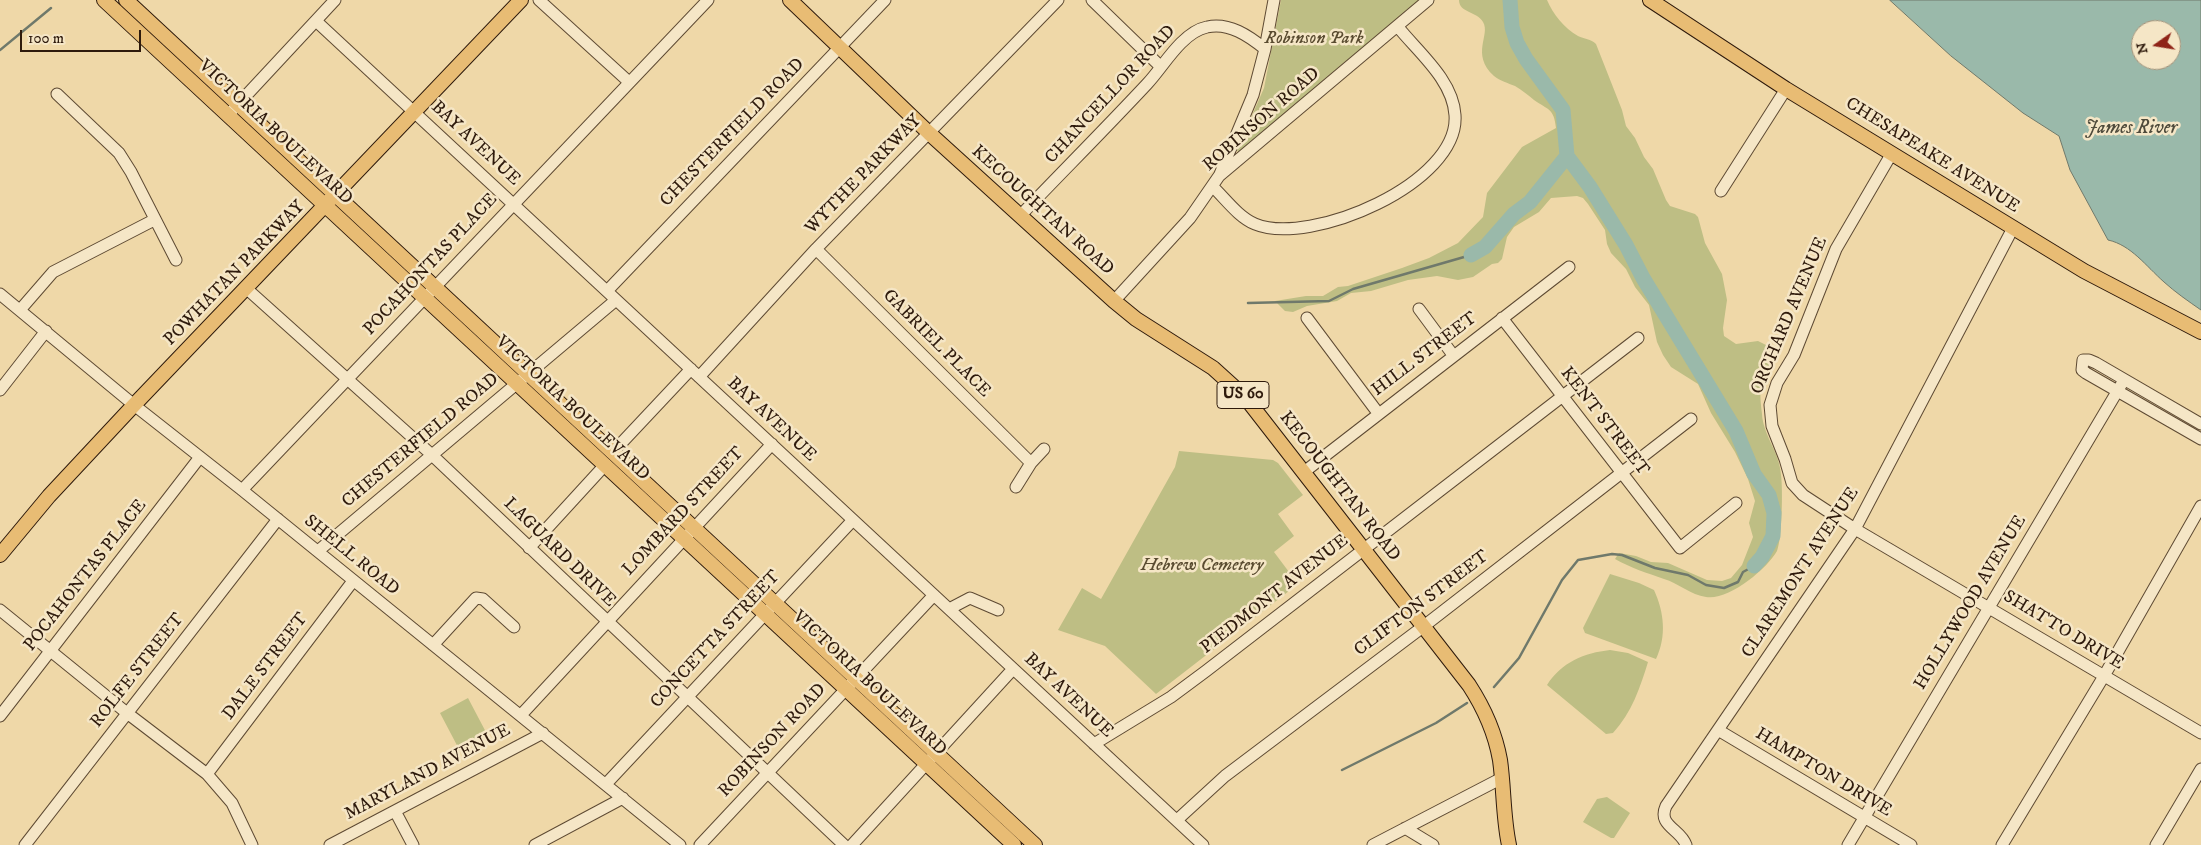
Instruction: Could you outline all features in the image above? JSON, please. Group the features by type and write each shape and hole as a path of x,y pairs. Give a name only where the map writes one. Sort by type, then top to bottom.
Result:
{"main road":[{"name":"VICTORIA BOULEVARD","path":"104,0 1014,845"},
{"name":"VICTORIA BOULEVARD","path":"126,0 1035,845"},
{"name":"POWHATAN PARKWAY","path":"0,555 49,496 134,405 247,289 521,0"},
{"name":"KECOUGHTAN ROAD","path":"790,0 929,133 1114,302 1136,319 1213,368 1245,397 1364,548 1480,702 1496,741 1509,845"},
{"name":"CHESAPEAKE AVENUE","path":"1650,0 1786,89 2084,271 2201,332"}],"street":[{"path":"228,115 335,0"},
{"path":"539,0 629,82"},
{"name":"POCAHONTAS PLACE","path":"242,490 708,0"},
{"name":"CHESTERFIELD ROAD","path":"607,291 885,0"},
{"name":"WYTHE PARKWAY","path":"613,452 695,373 1058,0"},
{"path":"1092,0 1160,66"},
{"path":"1219,176 1253,95 1265,49 1274,0"},
{"name":"ROBINSON ROAD","path":"1114,302 1190,218 1219,176 1428,0"},
{"name":"BAY AVENUE","path":"316,20 1203,845"},
{"name":"CHANCELLOR ROAD","path":"1020,216 1149,82 1160,66 1182,42 1194,33 1206,27 1219,26 1233,29 1252,38 1265,49"},
{"path":"1212,186 1236,210 1254,224 1277,229 1322,223 1375,205 1430,168 1444,153 1453,134 1455,115 1451,98 1442,80 1398,27"},
{"path":"1721,191 1786,89"},
{"path":"57,94 119,152 176,260"},
{"name":"ORCHARD AVENUE","path":"1854,529 1803,496 1792,484 1785,459 1772,426 1770,405 1777,383 1794,355 1836,249 1892,153"},
{"path":"20,310 53,272 154,220"},
{"name":"CLAREMONT AVENUE","path":"1686,845 1682,836 1666,822 1665,809 1854,529 2013,228"},
{"name":"GABRIEL PLACE","path":"816,249 1031,464"},
{"name":"HILL STREET","path":"1304,472 1453,354 1568,267"},
{"name":"LAGUARD DRIVE","path":"247,289 432,455 844,845"},
{"name":"SHELL ROAD","path":"0,294 134,405 318,551 680,845"},
{"name":"CHESTERFIELD ROAD","path":"318,551 616,300"},
{"path":"1419,309 1453,354"},
{"path":"1308,318 1378,413"},
{"name":"KENT STREET","path":"1502,318 1562,398 1680,548 1736,503"},
{"path":"0,390 46,331"},
{"name":"PIEDMONT AVENUE","path":"1094,744 1206,672 1638,338"},
{"path":"2201,424 2096,363 2083,360 2082,370 2201,439"},
{"name":"HOLLYWOOD AVENUE","path":"1848,845 2124,380"},
{"name":"CLIFTON STREET","path":"1177,820 1225,776 1424,626 1691,419"},
{"name":"LOMBARD STREET","path":"521,715 606,621 772,444"},
{"path":"1016,487 1031,464 1044,449"},
{"name":"POCAHONTAS PLACE","path":"0,716 200,457"},
{"path":"529,548 605,465"},
{"path":"2002,845 2104,676 2201,506"},
{"name":"ROLFE STREET","path":"25,845 278,519"},
{"name":"CONCETTA STREET","path":"606,784 853,520"},
{"name":"SHATTO DRIVE","path":"1854,529 2201,732"},
{"name":"DALE STREET","path":"207,774 353,581"},
{"name":"ROBINSON ROAD","path":"700,845 934,595"},
{"path":"434,645 476,598 483,599 514,627"},
{"path":"948,608 970,598 998,610"},
{"path":"0,610 126,713 207,774 232,804 252,845"},
{"path":"852,845 1013,669"},
{"name":"HAMPTON DRIVE","path":"1718,730 1911,845"},
{"name":"MARYLAND AVENUE","path":"330,845 543,733"},
{"path":"2156,845 2201,769"},
{"path":"1372,845 1502,778"},
{"path":"534,845 623,798"},
{"path":"396,811 413,845"},
{"path":"1405,828 1433,845"}],"green space":[{"name":"Robinson Park","path":"1281,0 1419,0 1239,154 1237,150 1264,88"},
{"path":"1459,0 1547,0 1552,10 1568,29 1596,44 1622,110 1626,126 1653,169 1666,200 1670,206 1695,214 1698,217 1705,243 1722,274 1727,300 1723,328 1724,336 1736,344 1758,341 1774,349 1775,359 1762,383 1760,398 1765,429 1780,467 1782,514 1779,545 1772,558 1756,575 1725,594 1715,597 1700,596 1615,559 1619,553 1636,556 1651,562 1668,563 1707,580 1722,581 1731,578 1742,565 1753,537 1749,523 1755,501 1748,479 1735,452 1711,413 1698,384 1671,367 1663,355 1657,342 1649,305 1635,287 1626,269 1611,253 1607,244 1605,230 1583,198 1577,196 1551,198 1539,212 1514,227 1507,237 1502,259 1473,277 1458,280 1437,276 1408,280 1371,291 1351,293 1337,301 1307,306 1293,312 1285,311 1275,301 1306,296 1323,296 1338,287 1348,286 1429,258 1458,243 1483,217 1487,193 1522,147 1556,128 1554,117 1550,110 1515,86 1496,78 1487,68 1482,53 1485,33 1483,22 1477,16 1465,10"},
{"name":"Hebrew Cemetery","path":"1179,451 1273,460 1278,463 1303,495 1278,514 1294,536 1274,552 1298,584 1156,694 1105,646 1058,630 1082,588 1101,599 1175,467"},
{"path":"1610,574 1654,590 1663,624 1662,642 1656,659 1585,633 1583,628"},
{"path":"1610,650 1628,653 1648,662 1638,690 1625,717 1613,733 1606,734 1547,685 1560,670 1574,660"},
{"path":"468,698 488,736 460,751 440,713"},
{"path":"1607,797 1630,813 1614,838 1583,822 1597,799"}],"water":[{"name":"James River","path":"1890,0 2201,0 2201,310 2168,286 2131,251 2108,240 2070,170 2059,136 2023,113 1951,56"}],"waterway":[{"path":"1510,0 1512,27 1517,43 1526,59 1563,110 1567,156 1590,187 1626,245 1643,278 1736,431 1754,474 1769,495 1774,513 1773,536 1762,557 1754,566"},
{"path":"0,50 51,8"},
{"path":"1471,255 1485,247 1514,214 1530,202 1567,156"},
{"path":"1248,303 1329,301 1353,289 1471,255"},
{"path":"1494,687 1519,658 1562,580 1578,560 1612,554 1622,555 1655,568 1688,575 1706,585 1724,588 1738,582 1743,572 1754,566"},
{"path":"1342,770 1436,723 1467,703"}]}
